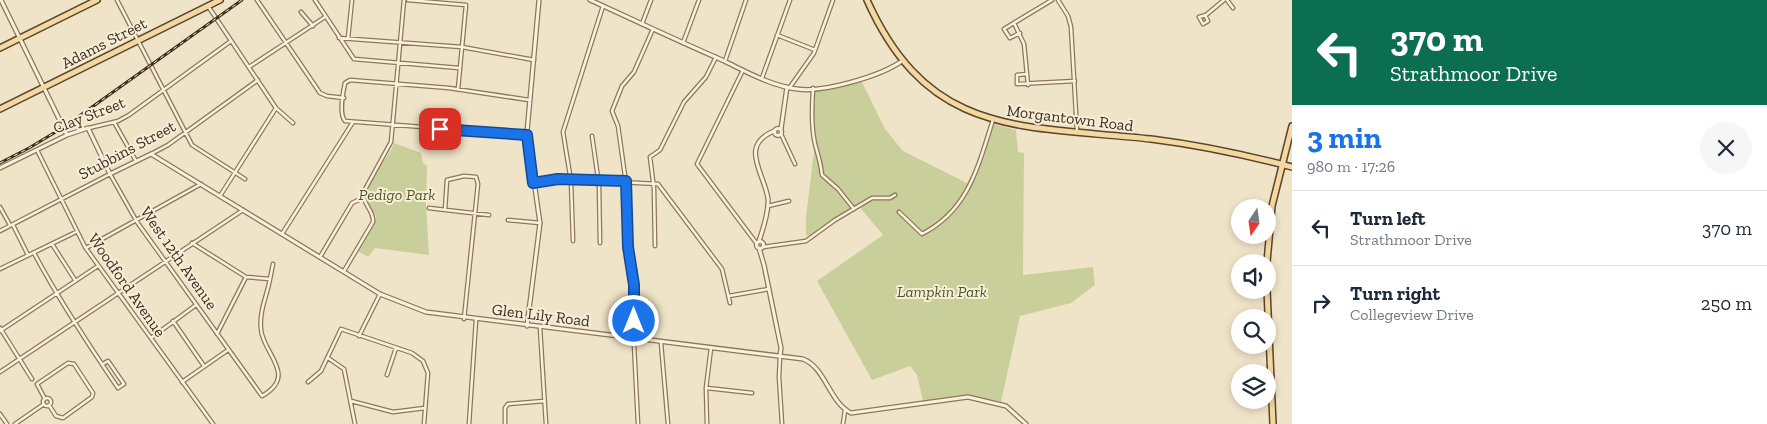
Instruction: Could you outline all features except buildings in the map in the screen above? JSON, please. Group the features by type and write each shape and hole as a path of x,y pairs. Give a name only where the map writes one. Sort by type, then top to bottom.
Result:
{"main road":[{"path":"0,48 97,0"},
{"name":"Adams Street","path":"0,109 208,4 220,0"},
{"name":"Morgantown Road","path":"867,0 885,38 902,61 926,85 947,100 993,120 1018,126 1178,143 1292,167"},
{"path":"1268,254 1271,216 1292,126"},
{"path":"1267,299 1274,424"}],"street":[{"path":"1,0 68,135"},
{"path":"117,0 162,91 196,149 245,179"},
{"path":"257,0 320,93 326,96 344,98"},
{"path":"315,0 355,60 459,68"},
{"path":"348,38 352,0"},
{"path":"344,271 374,221 363,198 363,191 390,148 404,0"},
{"path":"408,0 466,5 458,89"},
{"path":"527,326 540,223 527,135 540,0"},
{"path":"590,0 716,58 788,88 813,88 866,78 888,70 902,61"},
{"path":"642,24 651,0"},
{"path":"683,43 698,0"},
{"path":"725,61 746,0"},
{"path":"762,78 790,0"},
{"path":"778,132 782,122 788,88 815,50 833,0"},
{"path":"1020,33 1010,38 1004,31 1052,0"},
{"path":"1058,0 1070,23 1075,82 1076,132"},
{"path":"1205,15 1226,0 1233,8"},
{"path":"208,4 231,42 276,108 294,123"},
{"path":"573,241 571,179 563,132 603,6"},
{"path":"301,12 313,26"},
{"path":"249,67 287,44 325,17"},
{"path":"1014,23 1024,44 1028,85"},
{"path":"638,424 633,339 634,285 628,247 626,181 618,126 612,111 622,86 635,70 653,29"},
{"path":"777,35 815,50"},
{"path":"340,38 462,47 534,60"},
{"name":"Clay Street","path":"0,168 68,135 114,122 129,115 231,42"},
{"path":"655,246 654,183 650,157 660,150 684,102 706,77 716,58"},
{"path":"743,69 696,164 753,240 761,245 804,242 872,198 890,198 895,195"},
{"path":"1027,74 1018,74 1017,83 1020,86 1075,82"},
{"name":"Stubbins Street","path":"0,230 150,154 185,133 258,80"},
{"path":"527,135 353,122 342,118 345,86 349,80 458,89 529,100"},
{"path":"813,88 812,116 815,145 821,159 822,175 838,189 854,209"},
{"path":"220,196 276,108"},
{"path":"899,212 922,234 949,215 961,200 981,161 993,120"},
{"path":"114,122 136,161"},
{"path":"282,234 353,122"},
{"name":"West 12th Avenue","path":"88,128 110,174 137,222 262,396 274,385 278,376 278,364 261,334 260,318 270,279"},
{"path":"778,132 769,134 761,139 755,156 767,195 768,206 761,236 761,245 781,348 778,377 782,424"},
{"path":"778,132 795,164"},
{"path":"592,136 598,180 600,243"},
{"name":"Woodford Avenue","path":"36,150 76,232 86,248 213,424"},
{"name":"Glen Lily Road","path":"150,154 380,294 426,312 464,319 803,359 811,363 845,410"},
{"path":"445,210 447,180 472,175 478,181 464,319"},
{"path":"533,183 571,179 654,183 662,188 720,266 730,303"},
{"path":"86,248 137,222 201,184"},
{"path":"320,257 352,203 363,198"},
{"path":"768,206 789,201"},
{"path":"0,207 28,255"},
{"path":"429,208 489,215"},
{"path":"0,372 242,210"},
{"path":"508,220 540,223"},
{"path":"0,269 76,232"},
{"path":"192,243 246,277 270,279 273,264"},
{"path":"52,244 75,280"},
{"path":"34,253 55,294 74,324 118,388 124,384 108,361 103,364"},
{"path":"32,379 0,330 98,266"},
{"path":"217,334 246,277"},
{"path":"729,296 769,289"},
{"path":"359,336 380,294"},
{"path":"150,338 196,304"},
{"path":"469,424 476,320"},
{"path":"173,321 204,366"},
{"path":"540,328 546,424"},
{"path":"308,382 319,373 341,329 396,348 415,355 425,364 428,373 424,424"},
{"path":"662,342 668,424"},
{"path":"387,375 396,348"},
{"path":"707,424 706,388 710,348"},
{"path":"182,382 228,350"},
{"path":"328,358 344,368 355,424"},
{"path":"44,404 45,399 37,384 68,363 74,364 93,393 92,397 61,418 56,416 50,405 50,400 45,399"},
{"path":"706,388 752,393"},
{"path":"844,424 845,410 861,414 968,398 1006,406 1026,424"},
{"path":"351,401 393,412 425,408"},
{"path":"505,424 504,408 508,404 544,401"},
{"path":"15,424 44,404 50,405"},
{"path":"0,414 7,424"}],"green space":[{"name":"Lampkin Park","path":"862,82 885,129 903,151 967,183 984,150 989,123 1016,130 1018,152 1024,153 1023,275 1093,267 1095,285 1071,303 1020,316 1001,402 965,395 923,401 917,375 910,366 872,380 817,281 883,235 858,205 810,236 806,235 806,217 814,151 811,127 811,91"},
{"name":"Pedigo Park","path":"394,143 421,153 423,163 427,166 426,206 429,255 375,248 368,257 358,251 373,227 376,217 365,201 366,188"}],"railway":[{"path":"0,163 64,127 242,0"}],"route":[{"path":"440,129 527,135 533,183 558,179 626,181 628,247 634,285 634,321"}]}
